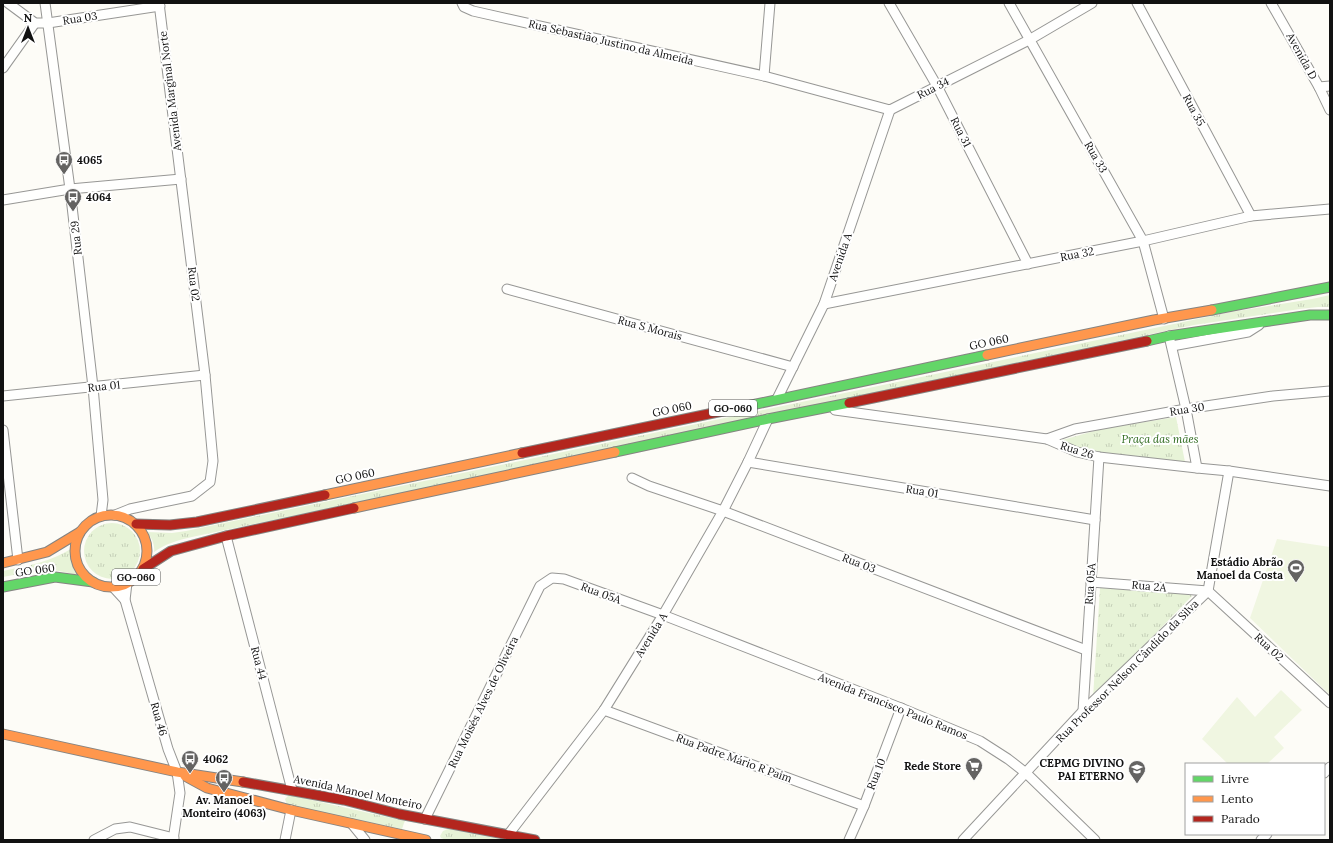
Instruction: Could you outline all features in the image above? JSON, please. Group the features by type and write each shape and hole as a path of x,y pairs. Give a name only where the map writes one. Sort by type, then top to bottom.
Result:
{"main road":[{"name":"GO 060","path":"133,522 170,525 197,522 777,399 1164,319 1330,287"},
{"name":"GO-060","path":"93,582 107,587 127,583 136,577 143,569 172,551 200,542 768,419 1169,336 1261,322 1330,315"},
{"name":"GO-060","path":"80,532 87,524 101,516 113,515 124,517 133,522 146,538 148,549 147,560 143,569"},
{"name":"GO 060","path":"3,563 47,552 80,532"},
{"path":"80,532 76,543 75,555 78,566 85,576 93,582"},
{"name":"GO 060","path":"3,587 55,578 93,582"},
{"name":"Avenida Manoel Monteiro","path":"3,734 177,772 292,790 344,800 419,831 426,840"},
{"name":"Avenida Manoel Monteiro","path":"177,772 207,788 291,810 352,823 419,831 508,835 534,840"},
{"path":"271,805 274,787"}],"street":[{"path":"8,3 35,23 48,23 45,3"},
{"name":"Rua Sebastião Justino da Almeida","path":"462,3 464,7 473,11 764,76"},
{"path":"770,3 764,76 890,110"},
{"name":"Rua 31","path":"889,3 937,86 1028,264"},
{"name":"Rua 33","path":"1009,3 1143,241 1164,319"},
{"name":"Rua 34","path":"890,110 1029,40 1092,3"},
{"name":"Rua 35","path":"1137,3 1251,216"},
{"name":"Avenida D","path":"1272,3 1319,87 1330,110"},
{"name":"Rua 03","path":"48,23 159,4"},
{"name":"Avenida Marginal Norte","path":"159,4 181,179"},
{"path":"3,68 35,23"},
{"name":"Rua 29","path":"48,23 70,189 93,387 104,500 101,516"},
{"path":"1319,87 1330,86"},
{"name":"Avenida A","path":"777,399 824,304 890,110"},
{"path":"3,200 70,189 181,179"},
{"name":"Rua 02","path":"113,515 130,509 192,496 210,482 213,461 205,375 181,179"},
{"name":"Rua 32","path":"824,304 1143,241 1251,216 1330,209"},
{"name":"Rua S Morais","path":"507,289 793,368"},
{"path":"1172,346 1248,332 1261,322"},
{"path":"1169,336 1186,409 1197,468"},
{"name":"Rua 01","path":"3,396 205,375"},
{"name":"Rua 30","path":"1046,439 1076,429 1186,409 1273,396 1330,391"},
{"name":"Rua 26","path":"825,408 1046,439 1077,452 1100,457 1229,471 1330,486"},
{"name":"Avenida A","path":"508,835 604,710 664,615 723,511 768,419"},
{"path":"3,430 18,560"},
{"name":"Rua 05A","path":"1083,711 1100,457"},
{"name":"Rua 01","path":"748,462 1095,520"},
{"name":"Rua Professor Nelson Cândido da Silva","path":"963,840 1083,711 1208,591 1229,471"},
{"name":"Rua 03","path":"632,478 649,486 723,511 1086,650"},
{"name":"Rua 29","path":"104,500 113,515"},
{"path":"130,509 133,522"},
{"name":"Rua 44","path":"226,536 292,790"},
{"name":"Rua 05A","path":"540,586 552,578 564,580 664,615"},
{"name":"Rua 2A","path":"1091,582 1208,591"},
{"name":"Rua 46","path":"124,600 127,583"},
{"name":"Rua Moisés Alves de Oliveira","path":"419,831 540,586"},
{"name":"Rua 46","path":"113,587 124,600 168,749 177,772 180,793 174,839"},
{"name":"Rua 02","path":"1208,591 1330,703"},
{"name":"Avenida Francisco Paulo Ramos","path":"664,615 901,708 980,741 1008,759 1026,773 1095,840"},
{"name":"Rua 10","path":"849,840 864,806 901,708"},
{"name":"Rua Padre Mário R Paim","path":"604,710 864,806"},
{"path":"285,840 291,810"},
{"path":"352,823 365,840"},
{"path":"94,840 115,829 130,827 174,839"}],"green space":[{"path":"1330,295 1330,307 1300,309 1194,325 182,539 154,552 153,542 147,532 172,533 186,531 1231,312"},
{"name":"Praça das mães","path":"1176,417 1185,462 1095,452 1059,441 1101,429"},
{"path":"112,523 123,525 132,531 138,540 140,551 138,562 132,571 123,577 112,579 101,577 92,571 86,562 84,551 86,540 92,531 101,525"},
{"name":"Estádio Abrão Manoel da Costa","path":"1277,539 1330,547 1330,695 1250,618"},
{"path":"74,547 75,562 83,576 54,570 3,577 3,571 31,565 58,556"},
{"path":"1100,588 1188,592 1192,596 1093,698"},
{"path":"1281,690 1302,710 1274,737 1284,748 1268,763 1227,763 1202,739 1237,697 1255,717"},
{"path":"289,795 405,821 402,829 287,805 285,799"},
{"path":"448,829 505,840 446,840 441,838 440,836 443,831"}],"traffic: fast":[{"path":"1212,310 1330,287"},
{"path":"1147,341 1169,336 1310,315 1330,315"},
{"path":"742,407 987,355"},
{"path":"615,452 849,403"},
{"path":"3,587 55,577 93,582"}],"traffic: slow":[{"path":"987,355 1154,320 1212,310"},
{"path":"354,508 615,452"},
{"path":"325,495 522,453"},
{"path":"111,515 131,521 141,531 147,551 141,571 131,581 111,587 91,581 81,571 75,551 81,531 91,521 111,515"},
{"path":"3,563 47,552 80,532"},
{"path":"3,734 177,772 243,782"},
{"path":"185,776 207,788 291,810 426,840"}],"traffic: jam":[{"path":"849,403 1147,341"},
{"path":"522,453 742,407"},
{"path":"136,524 170,525 197,522 325,495"},
{"path":"143,569 171,551 226,536 354,508"},
{"path":"243,782 344,800 399,814 535,840"}],"place":[{"name":"4065","path":"64,175"},
{"name":"4064","path":"73,212"},
{"name":"Estádio Abrão Manoel da Costa","path":"1296,583"},
{"name":"4062","path":"190,774"},
{"name":"Rede Store","path":"974,781"},
{"name":"CEPMG DIVINO PAI ETERNO","path":"1137,784"},
{"name":"Av. Manoel Monteiro (4063)","path":"224,793"}]}
